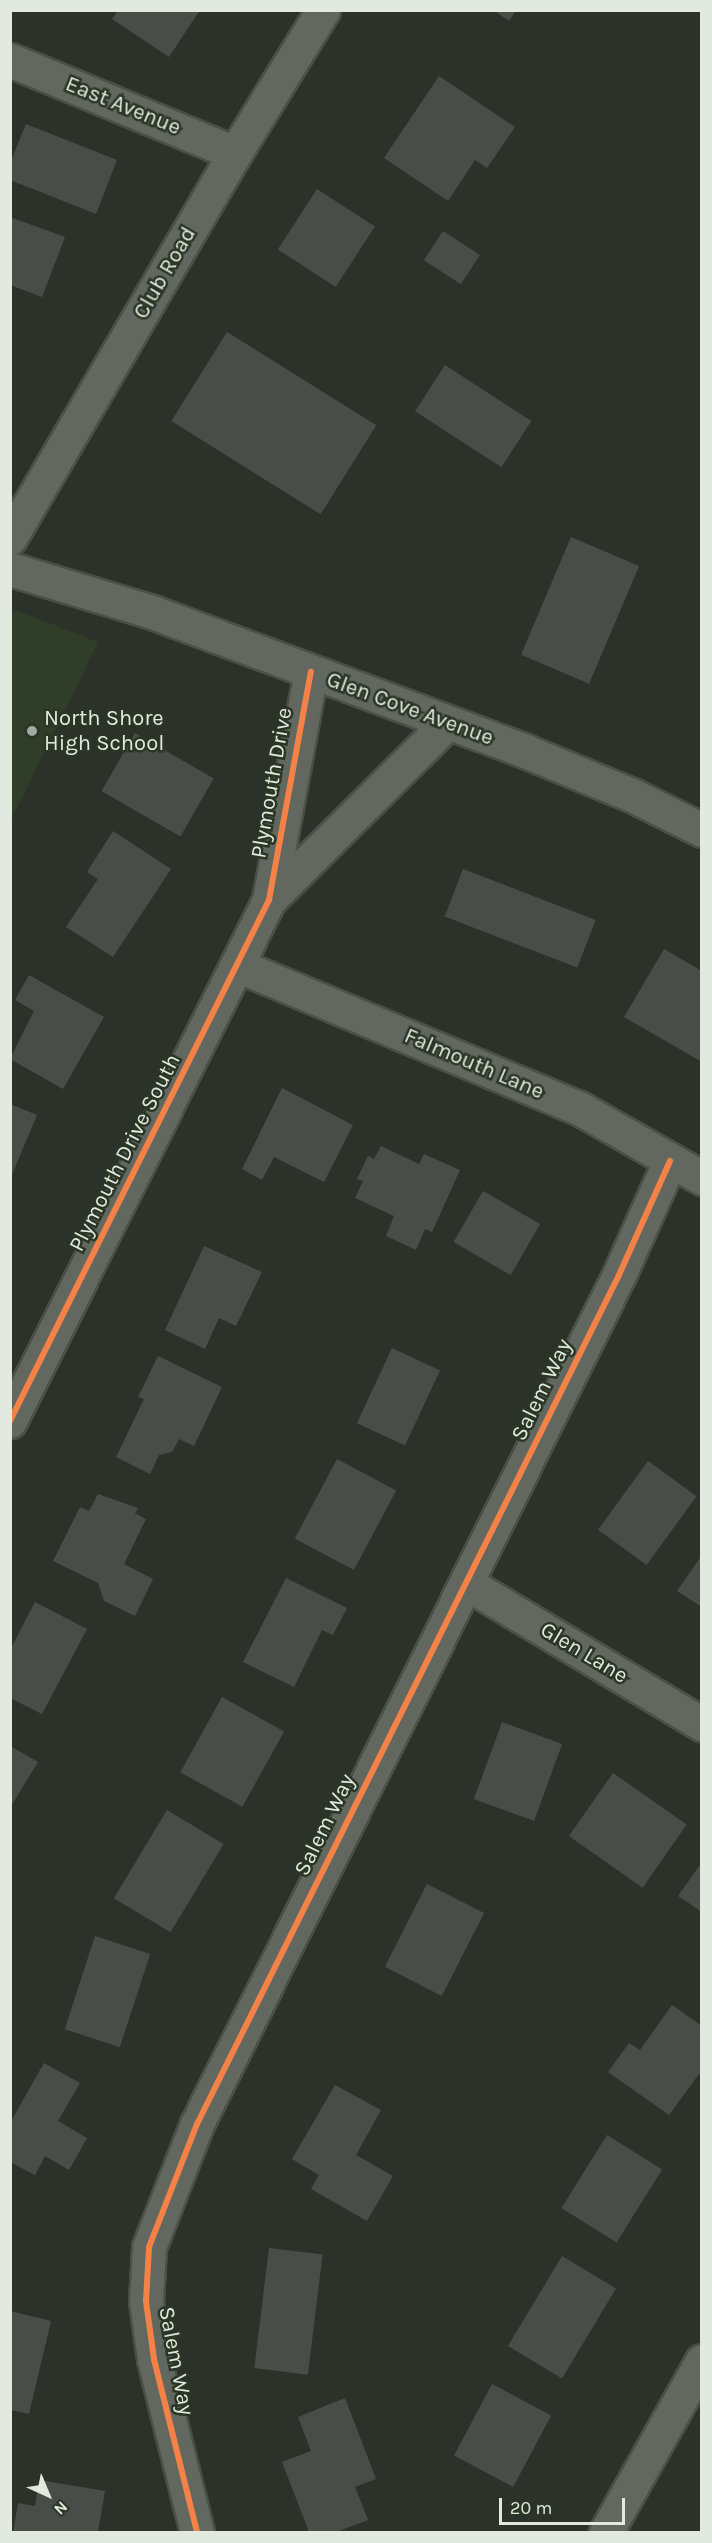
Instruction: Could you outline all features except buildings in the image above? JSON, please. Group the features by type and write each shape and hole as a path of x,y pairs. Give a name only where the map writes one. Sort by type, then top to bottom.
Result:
{"street":[{"name":"Club Road","path":"10,538 235,153 323,10"},
{"name":"East Avenue","path":"10,60 235,153"},
{"name":"Glen Cove Avenue","path":"10,569 152,612 634,796 702,830"},
{"name":"Plymouth Drive","path":"269,900 310,672"},
{"name":"Plymouth Drive","path":"269,900 446,724"},
{"name":"Plymouth Drive South","path":"10,1421 239,966 269,900"},
{"name":"Falmouth Lane","path":"239,966 579,1108 702,1178"},
{"name":"Salem Way","path":"197,2532 154,2359 146,2301 149,2247 197,2124 619,1275 670,1161"},
{"name":"Glen Lane","path":"466,1583 702,1724"},
{"path":"606,2532 702,2361"}],"shaded area":[{"name":"North Shore High School","path":"11,608 98,642 11,821"}],"cycle path":[{"path":"10,1421 269,900 311,672"},
{"path":"197,2532 154,2359 146,2301 149,2247 197,2124 619,1275 670,1161"}],"place":[{"name":"North Shore High School","path":"32,731"}]}
